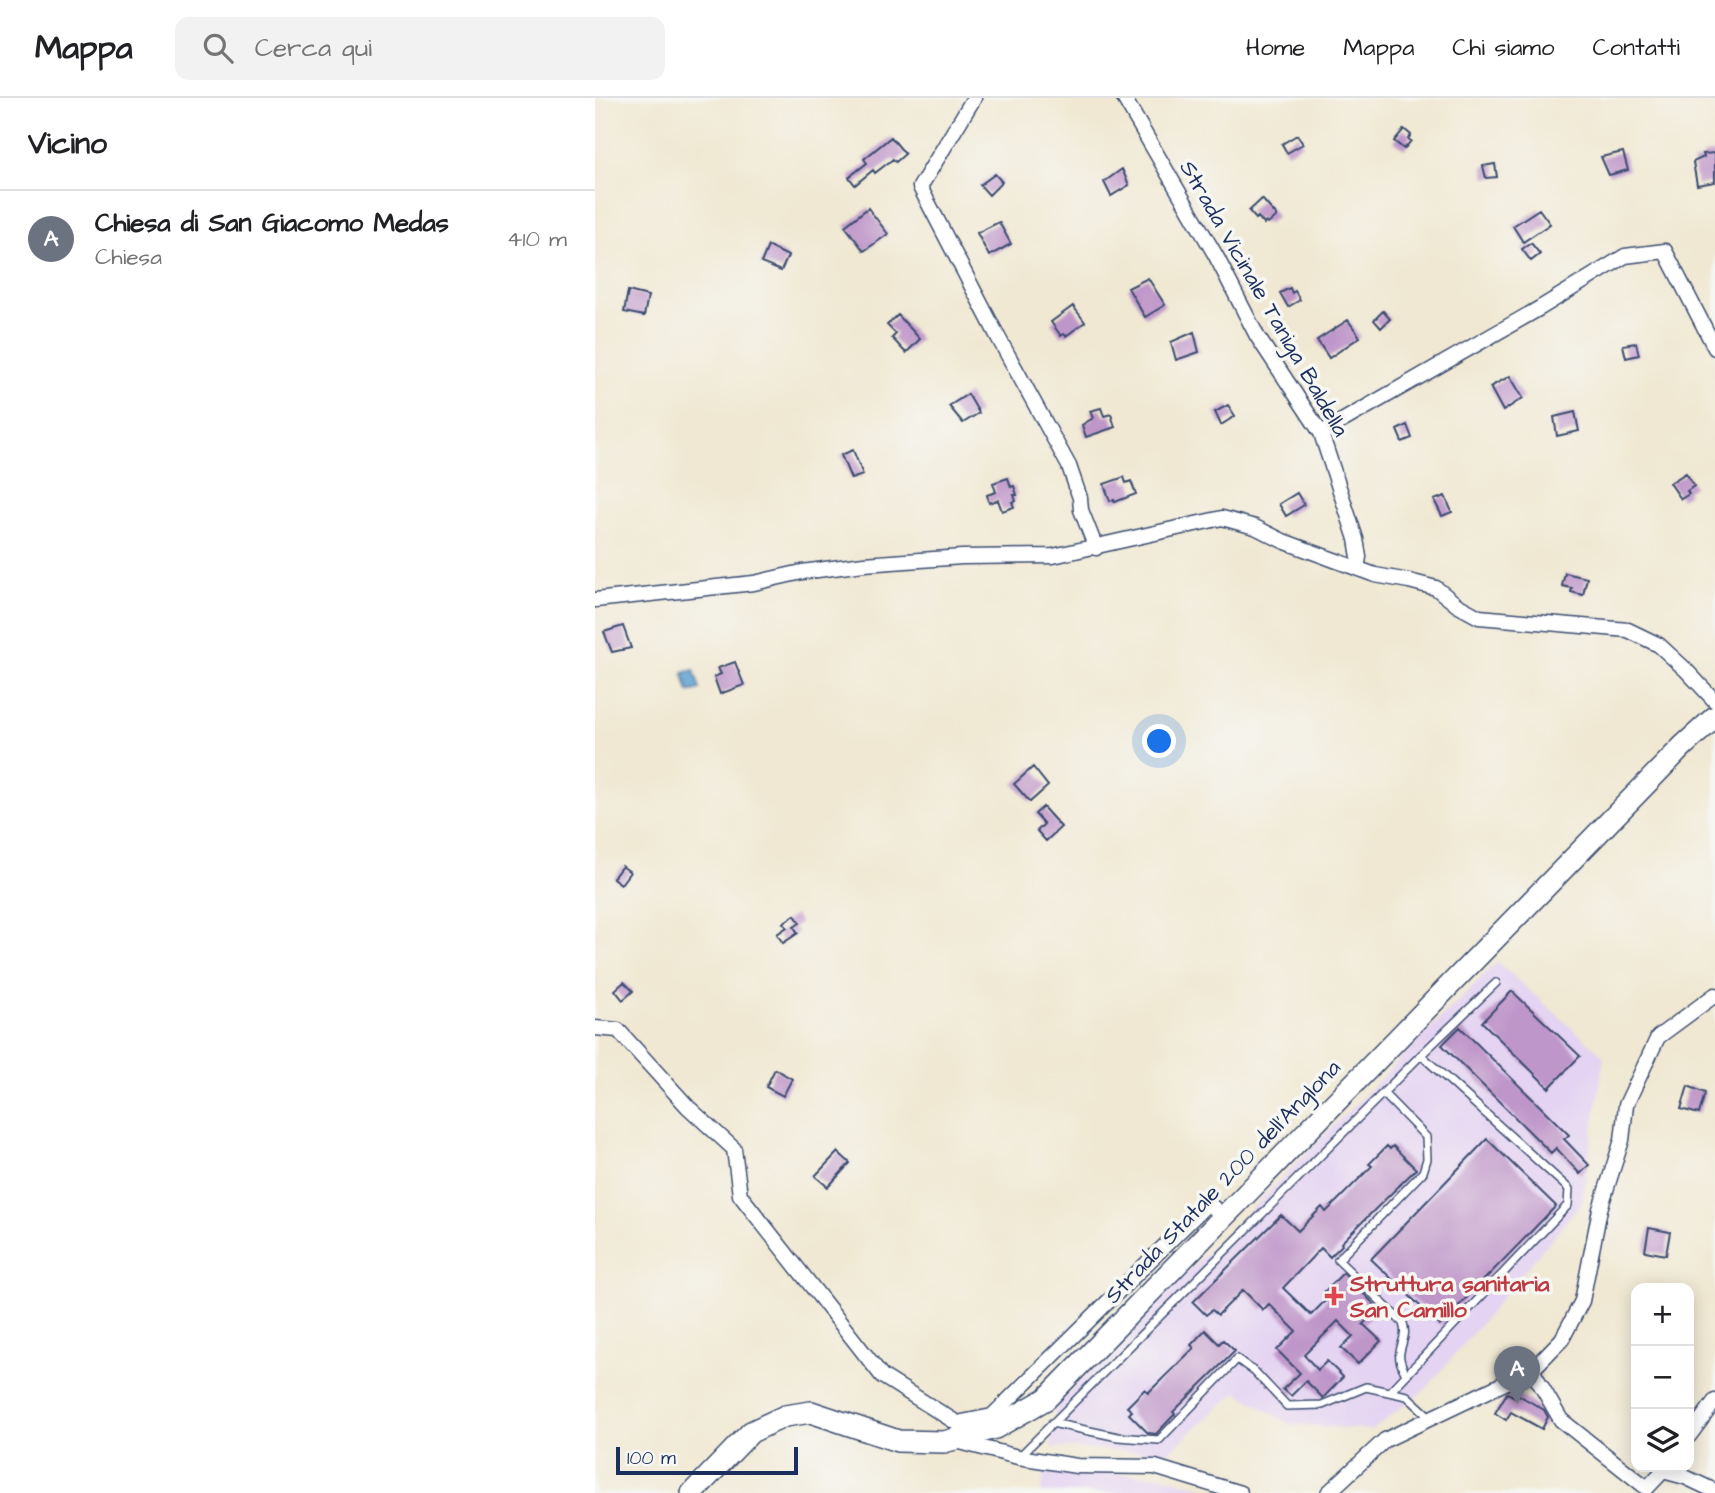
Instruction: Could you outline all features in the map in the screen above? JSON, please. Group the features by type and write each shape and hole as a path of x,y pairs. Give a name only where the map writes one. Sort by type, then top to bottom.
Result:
{"main road":[{"name":"Strada Statale 200 dell'Anglona","path":"692,1493 751,1432 785,1416 811,1412 898,1441 944,1442 995,1429 1046,1399 1715,717"}],"street":[{"path":"974,98 920,187 1069,466 1080,498 1081,510 1096,548"},
{"name":"Strada Vicinale Taniga Baldella","path":"1124,98 1216,256 1257,336 1321,433 1356,539 1359,557 1357,568"},
{"path":"1321,433 1540,308 1625,256 1665,251 1715,348"},
{"path":"595,600 754,583 802,572 864,564 962,557 1052,556 1221,518 1255,527 1283,541 1375,575 1436,588 1457,605 1479,617 1628,630 1659,645 1715,701"},
{"path":"1695,679 1715,691"},
{"path":"1695,679 1708,711 1698,732"},
{"path":"1328,1493 1385,1440 1532,1370 1562,1339 1582,1301 1600,1209 1622,1140 1626,1105 1658,1037 1715,995"},
{"path":"595,1028 618,1030 688,1107 734,1149 740,1195 882,1377 957,1423 992,1416 1208,1203 1223,1216"},
{"path":"1532,1370 1561,1420 1626,1473 1647,1488 1661,1472"},
{"path":"1694,1429 1715,1402"},
{"path":"951,1440 1018,1457 1077,1466 1155,1467 1241,1493"},
{"path":"1672,1472 1715,1491"}],"lane":[{"path":"1018,1457 1496,983"},
{"path":"1390,1392 1568,1205 1569,1189 1421,1055"},
{"path":"1383,1093 1426,1137 1427,1159 1423,1172 1339,1260 1403,1323 1406,1331 1399,1352 1406,1375"},
{"path":"1052,1423 1118,1437 1159,1440 1237,1359 1255,1371 1287,1406 1322,1405 1366,1387 1407,1396 1431,1418"}],"shaded area":[{"name":"Struttura sanitaria San Camillo","path":"1497,962 1604,1056 1582,1202 1426,1389 1372,1430 1289,1424 1237,1392 1167,1453 1051,1447 1056,1404"},
{"path":"1045,1470 1163,1476 1222,1493 1041,1493"}],"water":[{"path":"694,670 700,689 689,692 683,673"}],"building":[{"path":"1404,129 1411,135 1408,139 1411,141 1404,149 1394,141"},
{"path":"1297,135 1303,144 1287,153 1282,144"},
{"path":"891,137 905,154 896,162 893,159 875,173 873,170 855,185 849,177 867,163 864,159"},
{"path":"1623,152 1628,170 1609,175 1601,157"},
{"path":"1715,153 1715,182 1697,185 1693,162 1704,157 1703,154"},
{"path":"1495,164 1497,177 1486,178 1483,166"},
{"path":"1122,169 1129,185 1111,196 1104,182"},
{"path":"995,174 1002,182 989,195 980,185"},
{"path":"1262,199 1277,216 1268,224 1264,224 1258,217 1256,219 1249,211"},
{"path":"868,208 888,234 864,251 845,226"},
{"path":"1539,209 1550,224 1523,242 1513,226"},
{"path":"999,222 1011,244 989,256 977,233"},
{"path":"1531,243 1540,254 1531,261 1522,249"},
{"path":"768,246 788,256 781,271 761,263"},
{"path":"1148,278 1165,305 1145,317 1128,288"},
{"path":"1290,288 1300,300 1288,307 1280,293"},
{"path":"628,291 648,296 644,316 624,312"},
{"path":"1073,306 1085,322 1066,336 1061,336 1051,322"},
{"path":"1383,311 1390,319 1381,328 1374,320"},
{"path":"898,315 920,339 906,353 892,338 896,334 887,325"},
{"path":"1348,320 1360,337 1329,358 1317,340"},
{"path":"1194,332 1199,352 1176,360 1171,342"},
{"path":"1636,343 1639,355 1626,358 1623,345"},
{"path":"1510,376 1523,398 1503,411 1490,387"},
{"path":"968,394 979,413 963,423 949,406"},
{"path":"1228,405 1235,416 1221,425 1215,412"},
{"path":"1101,408 1104,416 1111,414 1115,427 1086,437 1082,425 1093,418 1090,411"},
{"path":"1575,412 1579,431 1557,436 1554,417"},
{"path":"1407,425 1412,438 1402,442 1397,430"},
{"path":"853,450 863,475 851,479 841,455"},
{"path":"1686,473 1694,486 1687,491 1689,494 1681,499 1670,483"},
{"path":"1124,477 1126,483 1131,481 1136,494 1115,502 1110,501 1104,484"},
{"path":"1008,478 1011,487 1014,486 1016,501 1012,502 1014,507 1002,511 998,500 989,503 987,495 996,492 993,483"},
{"path":"1297,493 1304,505 1286,516 1279,504"},
{"path":"1445,496 1452,512 1442,516 1434,500"},
{"path":"1565,573 1587,578 1583,595 1571,592 1572,588 1562,586"},
{"path":"623,626 631,648 612,652 604,632"},
{"path":"735,662 744,685 720,694 714,677 721,674 718,668"},
{"path":"1033,767 1048,786 1030,802 1014,784"},
{"path":"1043,807 1061,827 1046,841 1037,831 1044,824 1035,814"},
{"path":"622,866 630,872 621,884 613,878"},
{"path":"795,915 800,923 794,927 798,933 783,943 777,934 787,927 783,923"},
{"path":"624,982 633,991 623,1000 615,990"},
{"path":"1512,991 1580,1056 1549,1088 1482,1022"},
{"path":"1460,1027 1569,1135 1564,1139 1589,1165 1580,1174 1556,1148 1551,1153 1442,1045"},
{"path":"775,1069 792,1079 783,1096 766,1087"},
{"path":"1688,1086 1705,1093 1699,1114 1681,1109"},
{"path":"1487,1139 1556,1206 1440,1325 1371,1259"},
{"path":"1387,1146 1390,1149 1393,1146 1416,1169 1330,1257 1321,1248 1283,1288 1311,1315 1328,1298 1323,1293 1343,1273 1379,1309 1363,1324 1381,1341 1358,1364 1341,1348 1353,1336 1338,1321 1304,1355 1318,1370 1327,1361 1343,1377 1323,1398 1306,1381 1291,1396 1283,1389 1300,1373 1277,1350 1296,1331 1269,1304 1263,1310 1243,1290 1218,1315 1212,1310 1206,1315 1193,1302 1281,1215 1298,1231 1322,1207 1326,1212 1372,1166 1369,1164"},
{"path":"838,1152 850,1163 828,1187 815,1176"},
{"path":"1649,1228 1670,1232 1666,1255 1645,1251"},
{"path":"1205,1330 1219,1344 1223,1340 1235,1351 1173,1412 1175,1414 1156,1434 1148,1433 1129,1414 1132,1411 1127,1407 1145,1389 1148,1393 1194,1348 1191,1345"},
{"path":"1507,1393 1515,1397 1517,1394 1544,1410 1548,1417 1542,1429 1511,1412 1506,1420 1495,1413"}],"place":[{"name":"Struttura sanitaria San Camillo","path":"1334,1296"},
{"name":"Chiesa di San Giacomo Medas","path":"1517,1404"}]}
